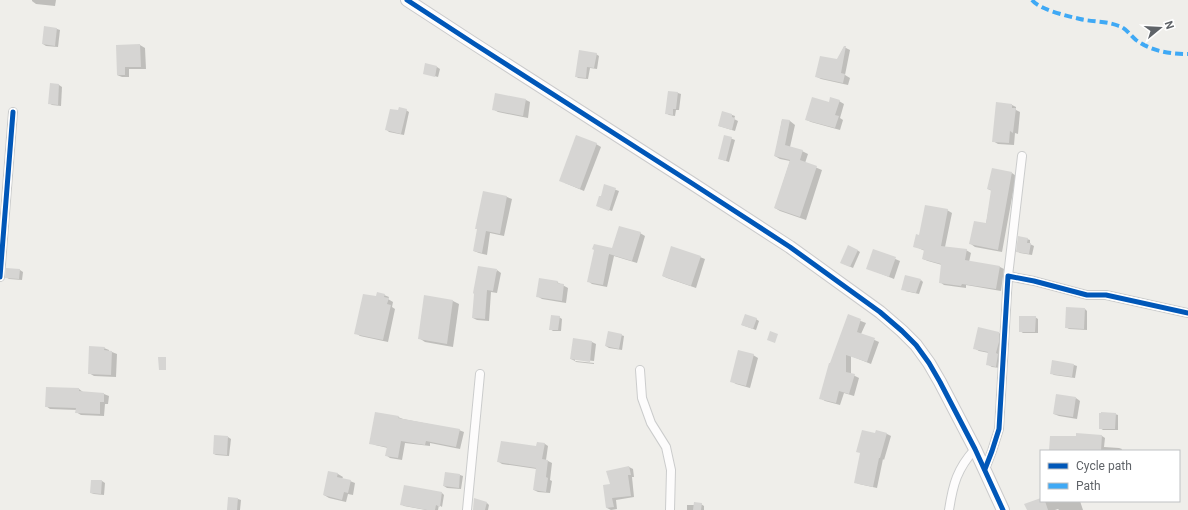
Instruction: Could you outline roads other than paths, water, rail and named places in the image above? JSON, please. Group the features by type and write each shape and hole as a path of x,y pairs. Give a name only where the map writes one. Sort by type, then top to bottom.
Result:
{"street":[{"path":"407,0 790,247 880,312 916,345 929,363 985,469 1002,510"},
{"path":"0,277 14,112"},
{"path":"985,469 999,429 1008,276 1022,156"},
{"path":"1008,276 1034,281 1087,295 1106,295 1188,313"},
{"path":"640,370 642,398 651,423 666,447 671,470 670,510"},
{"path":"467,510 480,374"},
{"path":"949,510 952,491 957,475 964,462 975,449"}]}
